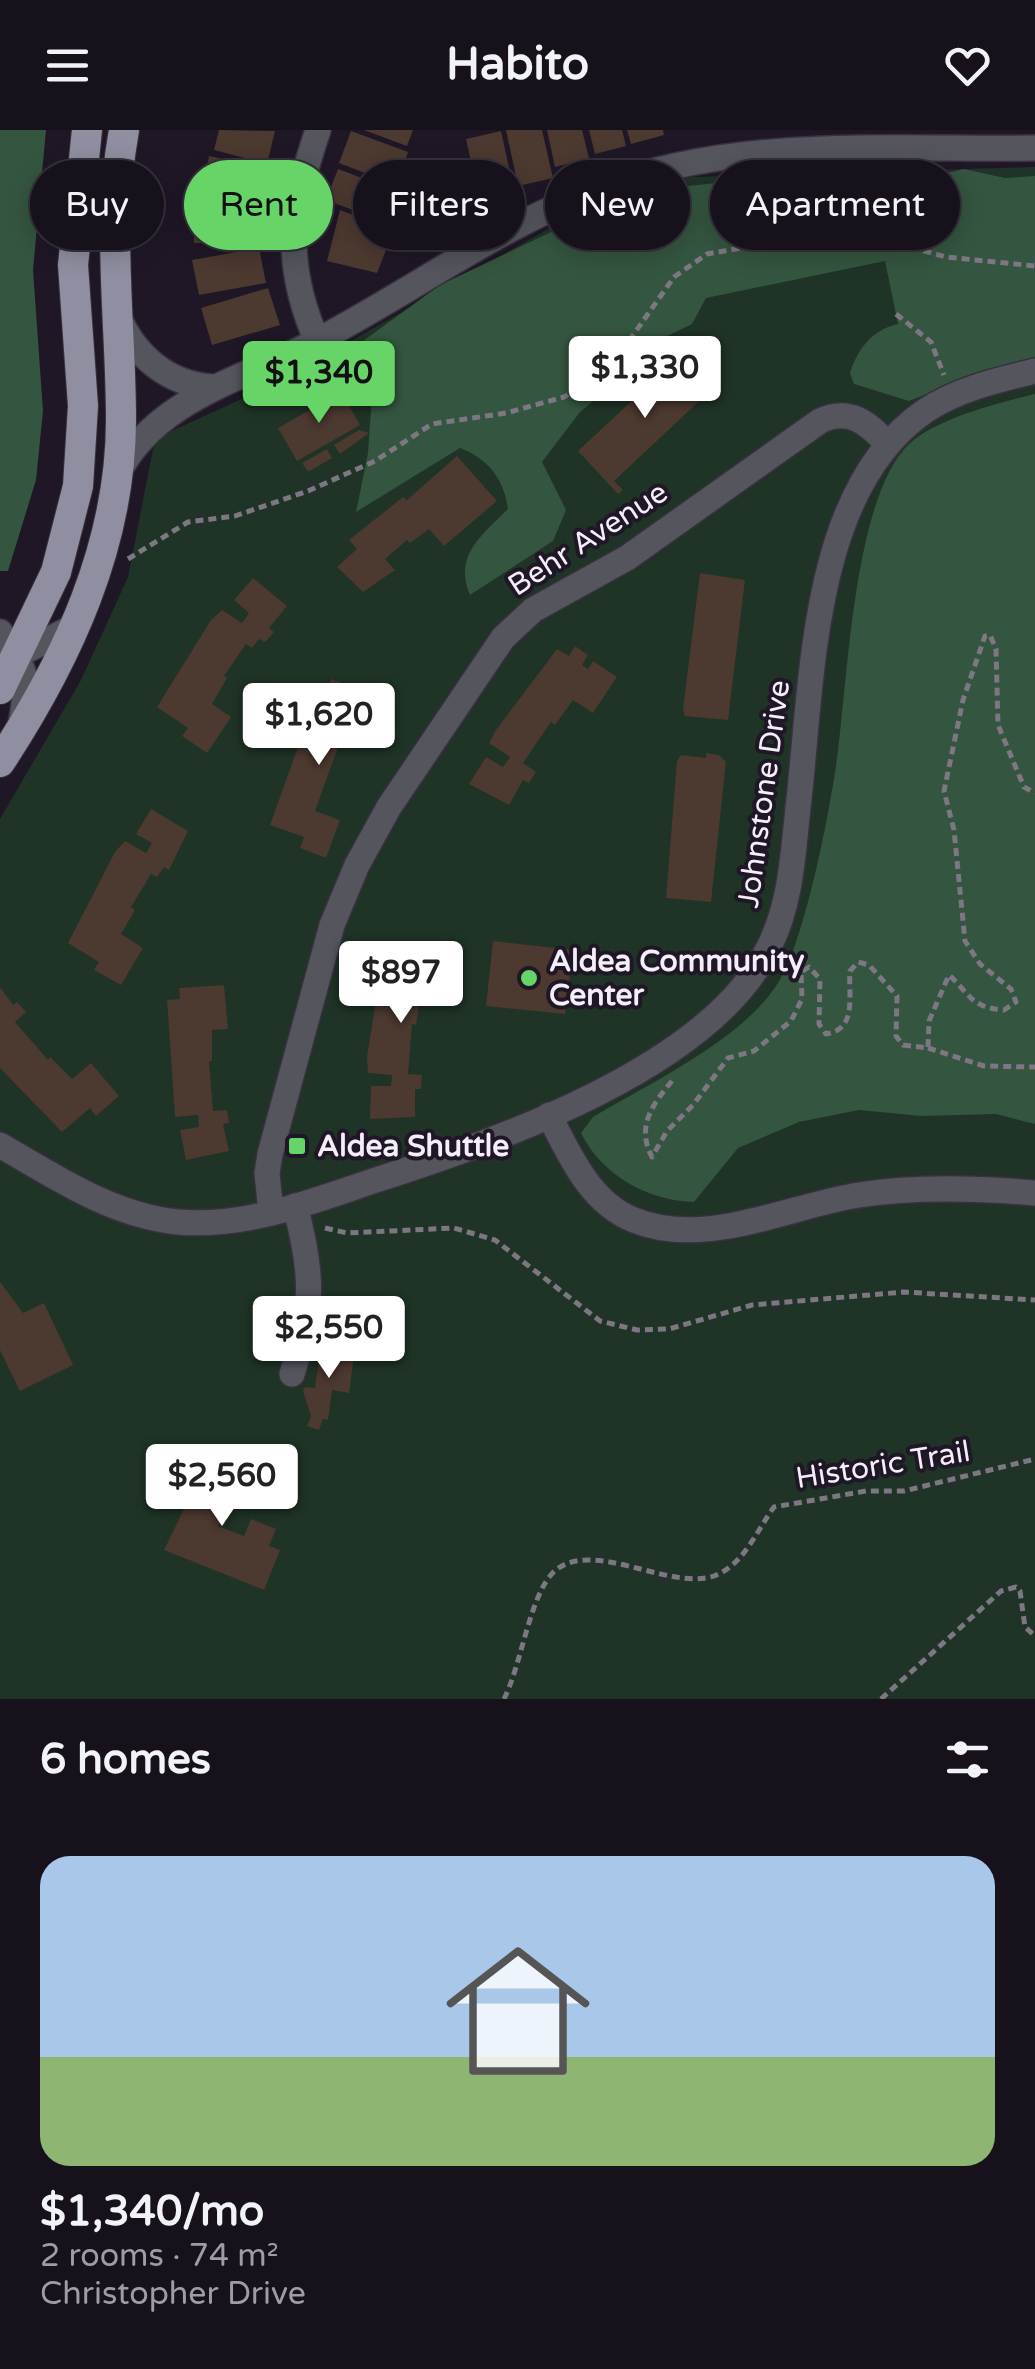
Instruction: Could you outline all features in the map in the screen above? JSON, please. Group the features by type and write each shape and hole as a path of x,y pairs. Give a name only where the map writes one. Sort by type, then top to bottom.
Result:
{"main road":[{"path":"0,689 9,643 56,572 78,486 83,406 73,264 87,130"},
{"path":"0,762 76,626 91,585 118,475 121,421 114,306 114,204 124,130"}],"street":[{"path":"317,341 299,292 292,236 295,204 318,130"},
{"path":"118,475 150,428 212,387 317,341 544,212 662,168 760,153 1035,148"},
{"path":"114,306 129,338 151,363 177,379 212,387"},
{"name":"Johnstone Drive","path":"0,1145 93,1196 140,1215 199,1223 290,1208 453,1154 549,1115 635,1071 689,1036 745,985 761,964 780,921 790,873 825,590 854,500 887,443 948,397 1035,371"},
{"name":"Behr Avenue","path":"292,1374 310,1318 306,1251 290,1208 266,1173 345,892 389,807 503,638 533,610 627,558 820,421 832,416 856,416 887,443"},
{"path":"20,731 25,694 9,643 76,626"},
{"path":"549,1115 576,1166 608,1205 657,1228 720,1226 892,1191 1035,1193"}],"path":[{"path":"91,585 181,526 235,516 308,492 375,461 432,424 506,413 564,398 610,368 674,277 707,254 768,243 828,248 885,240 946,258 1035,266"},
{"path":"896,314 937,351 948,397"},
{"path":"928,1048 929,1021 945,978 954,978 966,997 985,1006 1004,1010 1016,1002 1011,989 980,964 964,941 954,830 944,790 963,700 985,636 990,635 996,649 996,711 1003,739 1024,787 1035,793"},
{"path":"689,1036 678,1073 644,1125 652,1156 667,1131 694,1105 728,1058 754,1052 791,1021 802,999 804,968 814,969 820,979 818,1024 823,1032 832,1034 844,1027 850,971 853,965 865,963 897,996 898,1041 984,1066 1035,1067"},
{"path":"290,1208 321,1226 347,1233 454,1228 495,1240 600,1321 638,1330 669,1329 752,1305 904,1292 1035,1300"},
{"name":"Historic Trail","path":"504,1699 550,1575 572,1562 593,1560 680,1578 715,1576 754,1543 774,1507 866,1491 904,1490 1035,1459"},
{"path":"881,1699 1000,1591 1016,1587 1020,1591 1025,1627 1035,1636"}],"green space":[{"path":"0,130 46,130 43,160 30,160 30,250 35,250 43,411 36,480 8,571 0,571"},
{"path":"1035,167 1035,1699 0,1699 0,819 81,680 128,577 154,444 169,432 279,382 511,250 525,250 525,242 545,231 545,250 690,250 690,177 710,176 710,250 960,250 960,169"},
{"path":"960,170 1005,178 1035,176 1035,365 955,383 909,401 854,384 850,373 862,348 873,336 898,324 885,261 706,298 692,324 651,344 627,374 580,412 542,462 566,510 553,541 470,595 465,569 468,558 480,537 508,509 499,480 479,458 460,448 356,512 368,453 372,394 360,388 341,357 440,285 513,250 525,250 525,244 545,235 545,250 690,250 690,186 710,184 710,250 960,250"},
{"path":"1035,394 1035,1124 996,1114 921,1116 859,1110 799,1122 738,1148 694,1202 644,1191 601,1162 581,1133 593,1117 726,1036 770,995 784,972 801,928 822,842 836,766 864,549 890,470 909,444 935,426"}],"building":[{"path":"219,130 275,131 268,160 214,150"},
{"path":"364,130 413,130 407,146"},
{"path":"506,130 542,130 549,160 545,160 545,180 525,184 525,160 512,160"},
{"path":"547,130 582,130 589,158 553,160"},
{"path":"589,130 622,130 626,146 595,154"},
{"path":"627,130 663,130 664,135 631,144"},
{"path":"351,131 408,152 405,160 353,160 353,168 339,163"},
{"path":"501,131 507,160 471,160 466,139"},
{"path":"338,169 353,175 353,210 333,203 333,182"},
{"path":"340,210 353,215 353,250 386,250 377,273 327,261 333,250"},
{"path":"259,250 266,283 199,295 192,260"},
{"path":"268,288 280,325 212,345 201,308"},
{"path":"682,354 711,390 614,481 623,490 618,494 578,451"},
{"path":"341,392 360,425 297,461 278,428"},
{"path":"359,430 369,433 340,454 334,445"},
{"path":"327,449 332,458 308,472 302,463"},
{"path":"457,456 497,501 444,546 429,529 410,543 407,540 385,559 395,570 363,592 337,567 357,549 349,540 403,497 407,500"},
{"path":"700,573 745,580 728,720 685,716 683,709"},
{"path":"253,578 287,606 269,628 274,632 265,642 259,639 252,648 246,644 224,676 227,678 212,704 231,717 207,753 182,736 188,728 157,707 211,620 222,610 242,623 249,613 234,600"},
{"path":"575,646 588,655 582,665 588,669 593,661 617,677 593,713 573,700 555,725 551,722 523,763 536,772 529,783 523,780 509,805 469,784 486,757 503,767 510,757 489,743 496,730 557,649 569,656"},
{"path":"331,679 371,693 359,739 343,733 315,811 340,820 326,858 300,848 304,837 270,825 310,714 332,721 335,713 321,708"},
{"path":"706,753 719,755 726,762 711,902 666,898 677,761 681,755 706,758"},
{"path":"151,809 188,831 169,870 164,867 157,877 151,874 131,907 135,910 121,934 143,948 121,985 94,970 99,962 68,943 115,852 125,841 146,853 152,843 136,834"},
{"name":"Aldea Community Center","path":"493,941 573,950 565,1014 486,1006"},
{"path":"397,947 449,953 445,996 421,993 416,1025 412,1024 408,1074 422,1075 421,1089 415,1089 415,1117 370,1119 371,1086 391,1086 392,1075 368,1073 367,1057 383,957 395,958"},
{"path":"224,985 228,1029 212,1030 209,1061 213,1111 227,1110 229,1123 223,1124 229,1151 186,1160 180,1130 199,1127 198,1115 175,1117 167,1000 180,999 179,988"},
{"path":"0,987 13,1005 17,1002 26,1012 15,1022 48,1060 50,1057 72,1079 91,1063 119,1096 96,1116 90,1108 62,1132 0,1068"},
{"path":"0,1282 23,1313 44,1303 73,1365 20,1391 0,1350"},
{"path":"321,1344 355,1348 349,1393 332,1390 328,1420 323,1419 319,1430 307,1426 311,1416 303,1391 305,1387 315,1388"},
{"path":"213,1449 244,1462 218,1526 244,1536 251,1519 276,1529 269,1546 280,1550 264,1590 164,1550"}],"place":[{"name":"Aldea Community Center","path":"529,978"},
{"name":"Aldea Shuttle","path":"297,1146"}]}
